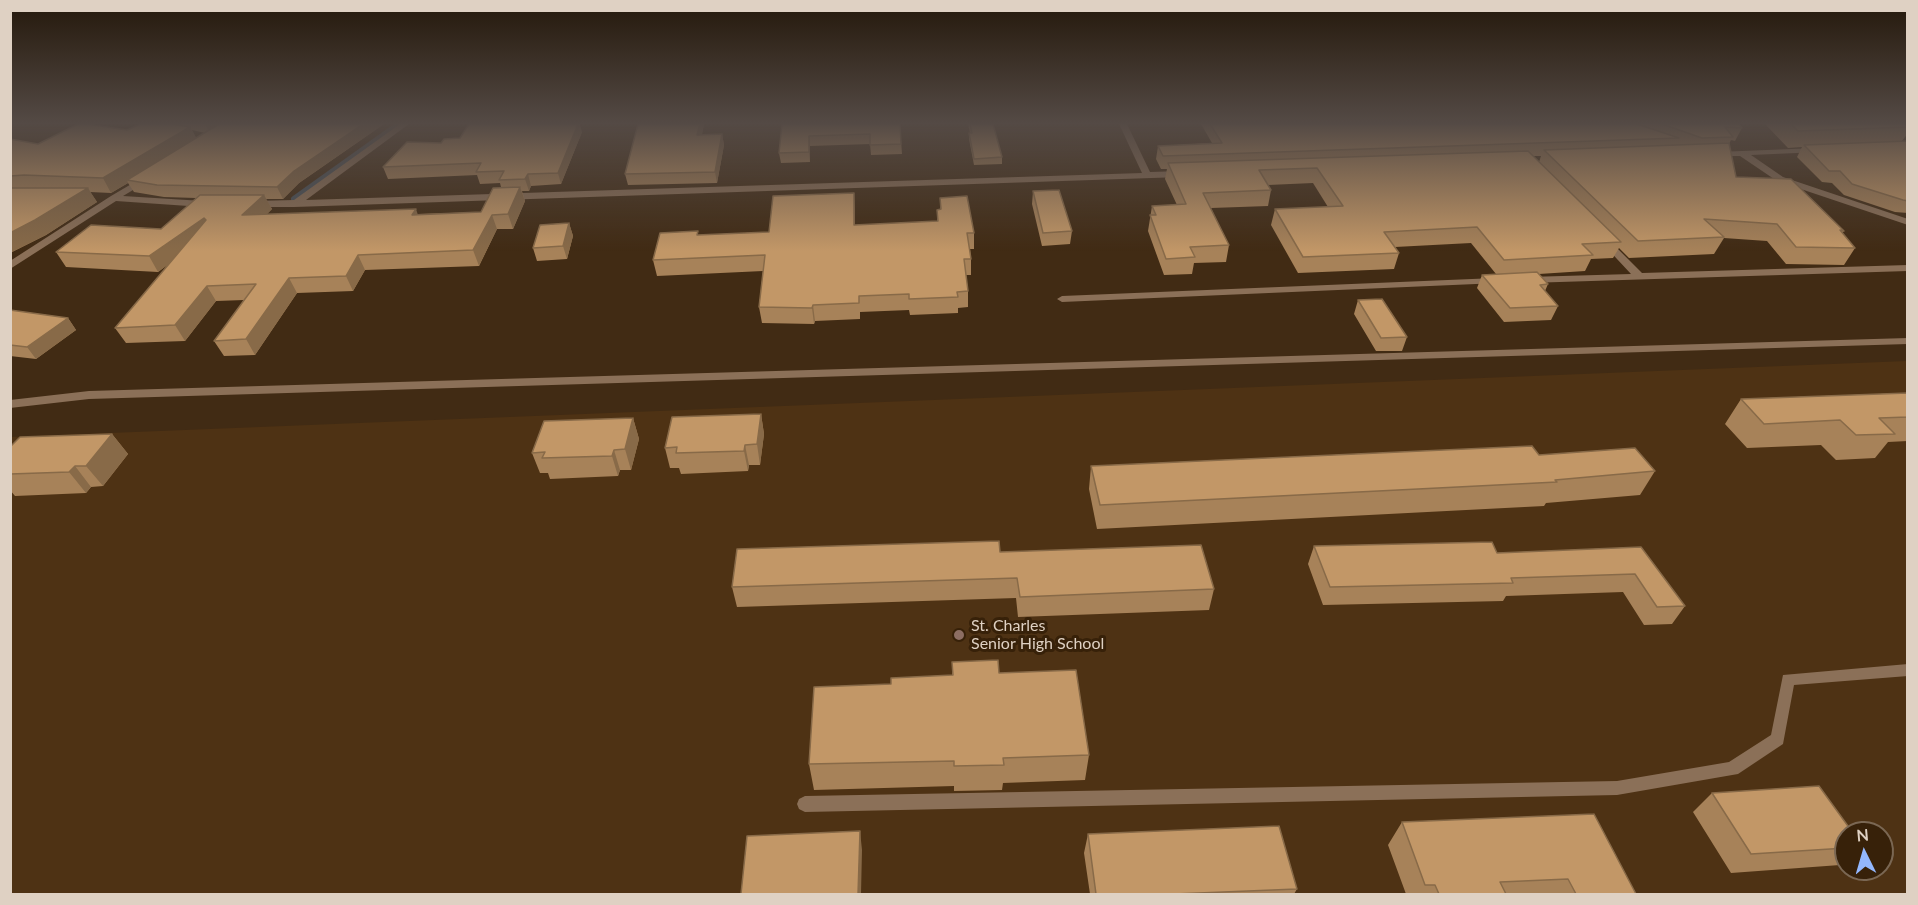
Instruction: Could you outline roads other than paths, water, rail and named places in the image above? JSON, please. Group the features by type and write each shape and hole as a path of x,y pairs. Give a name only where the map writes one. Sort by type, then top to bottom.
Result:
{"street":[{"path":"294,204 346,166"},
{"path":"1143,166 1147,175"},
{"path":"1761,166 1780,179 1908,222"},
{"path":"10,266 157,171"},
{"path":"244,204 1194,174"},
{"path":"94,197 212,204"},
{"path":"1599,235 1638,275"},
{"path":"1062,299 1638,275 1908,268"},
{"path":"10,404 89,395 1908,342"},
{"path":"805,804 1617,788 1732,769 1778,739 1788,679 1908,670"}],"waterway":[{"path":"294,199 340,166"}],"place":[{"name":"St. Charles Senior High School","path":"959,635"}]}
